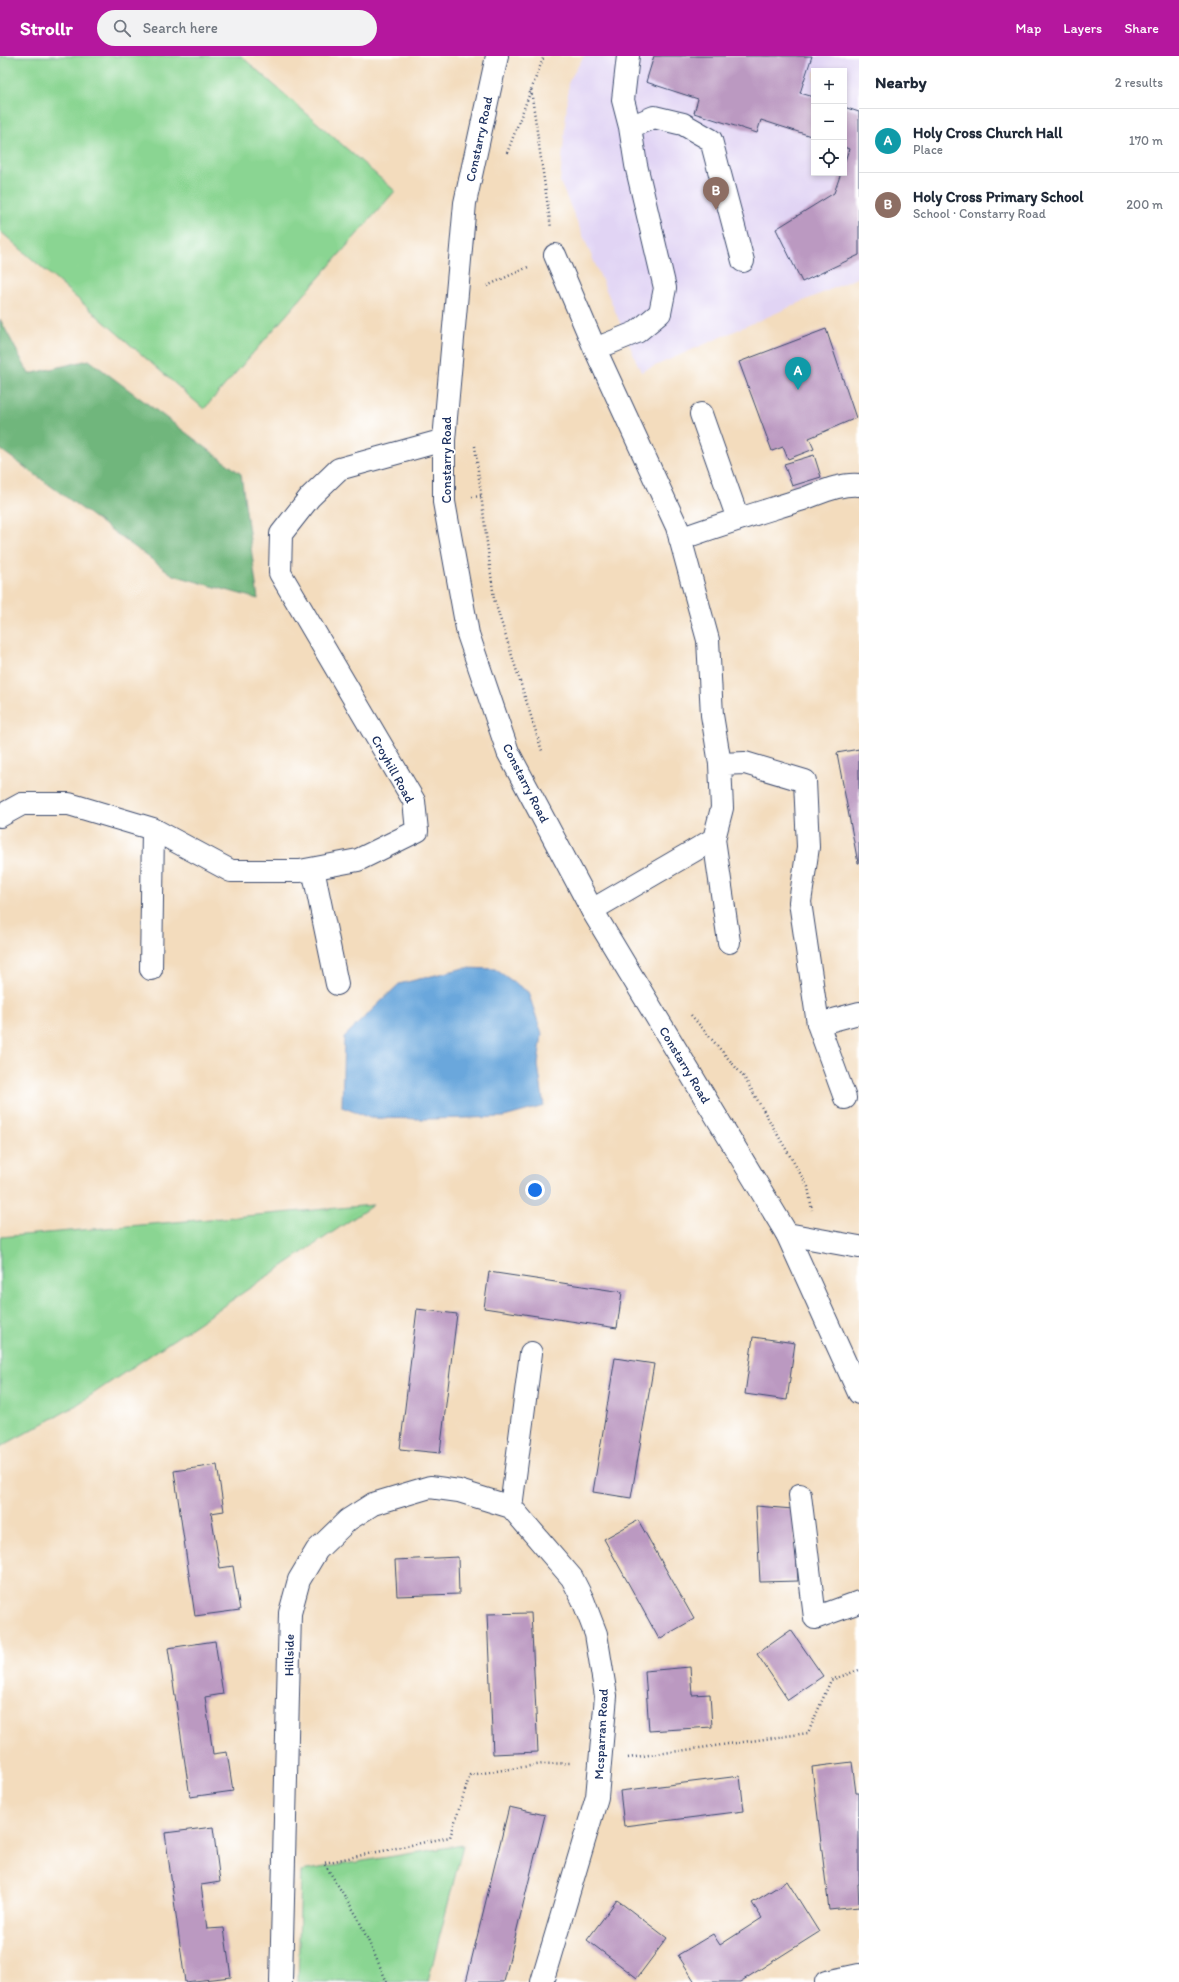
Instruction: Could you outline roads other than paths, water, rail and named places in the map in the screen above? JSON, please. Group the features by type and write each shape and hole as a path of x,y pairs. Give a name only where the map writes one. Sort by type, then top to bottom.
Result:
{"street":[{"name":"Constarry Road","path":"497,56 465,203 444,440 444,502 468,634 508,752 592,910 786,1234 859,1393"},
{"path":"595,349 637,332 660,314 665,288 636,165 630,128 623,100 628,56"},
{"path":"630,128 654,117 683,124 711,140 743,261"},
{"path":"555,255 595,349 677,527 708,640 712,715 720,764 722,808 714,839 729,942"},
{"path":"701,414 738,519"},
{"name":"Croyhill Road","path":"0,816 22,804 69,804 153,829 231,871 300,871 358,860 417,831 414,801 280,573 281,534 310,497 339,469 444,440"},
{"path":"680,539 738,519 851,484 859,485"},
{"path":"720,764 745,764 805,782 808,846 800,902 818,1024 845,1098"},
{"path":"151,969 153,829"},
{"path":"592,910 714,839"},
{"path":"313,869 337,984"},
{"path":"818,1024 859,1013"},
{"path":"786,1234 859,1247"},
{"path":"511,1507 531,1353"},
{"name":"Hillside","path":"281,1982 290,1613 299,1580 317,1550 348,1520 373,1504 430,1487 459,1491 511,1507"},
{"path":"800,1495 815,1618 859,1602"},
{"name":"Mcsparran Road","path":"511,1507 572,1578 583,1600 596,1634 606,1696 597,1797 542,1982"},
{"path":"826,1982 859,1975"}],"water":[{"path":"464,968 495,969 528,992 542,1034 538,1065 544,1106 504,1117 427,1119 370,1118 342,1107 344,1037 399,984"}],"place":[{"name":"Holy Cross Primary School","path":"716,210"},
{"name":"Holy Cross Church Hall","path":"798,390"}]}
